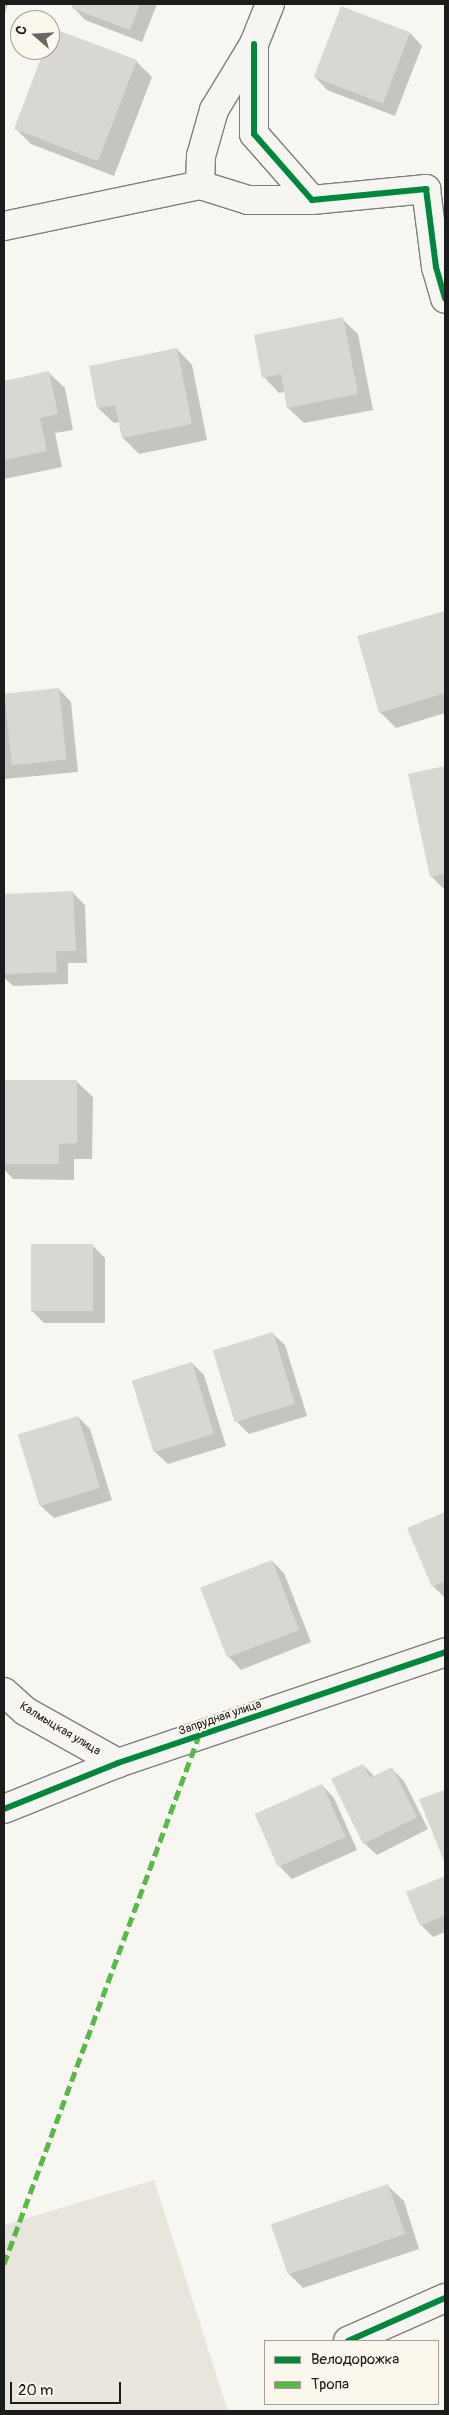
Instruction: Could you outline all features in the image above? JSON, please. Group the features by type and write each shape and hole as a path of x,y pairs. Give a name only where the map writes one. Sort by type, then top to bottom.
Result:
{"street":[{"path":"200,185 201,156 214,110 254,44 270,4"},
{"path":"254,44 254,134 312,200"},
{"path":"4,226 200,185 248,200 312,200 435,186 436,268 445,299"},
{"name":"Запрудная улица","path":"4,1809 118,1763 445,1652"},
{"name":"Калмыцкая улица","path":"4,1692 25,1711 118,1763"},
{"path":"350,2340 445,2298"}],"shaded area":[{"path":"154,2180 228,2411 4,2411 4,2225"}],"building":[{"path":"73,4 140,4 130,30 72,8"},
{"path":"341,6 410,33 383,103 314,77"},
{"path":"60,31 137,60 98,161 14,129 40,60 60,60"},
{"path":"343,317 358,394 287,408 281,374 262,378 254,335"},
{"path":"177,348 192,424 122,438 115,405 97,408 89,366"},
{"path":"49,371 58,414 40,418 47,451 4,460 4,381"},
{"path":"445,611 445,693 379,713 357,636"},
{"path":"59,688 67,760 12,765 4,694"},
{"path":"445,766 445,874 430,877 408,774"},
{"path":"73,891 76,951 56,951 57,972 4,974 4,894"},
{"path":"4,1080 77,1080 77,1143 59,1144 59,1164 4,1164"},
{"path":"31,1244 93,1244 93,1311 31,1311"},
{"path":"273,1332 295,1404 235,1422 213,1350"},
{"path":"192,1362 214,1434 154,1452 132,1380"},
{"path":"78,1416 100,1488 40,1506 18,1434"},
{"path":"445,1512 445,1581 432,1587 407,1528"},
{"path":"272,1560 299,1630 227,1658 200,1588"},
{"path":"363,1764 370,1778 392,1767 417,1817 363,1844 331,1779"},
{"path":"322,1784 346,1837 278,1867 254,1814"},
{"path":"445,1790 445,1864 419,1799"},
{"path":"445,1876 445,1915 420,1926 406,1892"},
{"path":"388,2184 405,2234 288,2274 271,2224"}],"marked path":[{"path":"4,2264 198,1738"}],"cycle path":[{"path":"254,44 254,134 312,200 426,189 436,267 445,299"},
{"path":"4,1809 118,1763 445,1652"},
{"path":"350,2340 445,2298"}]}
